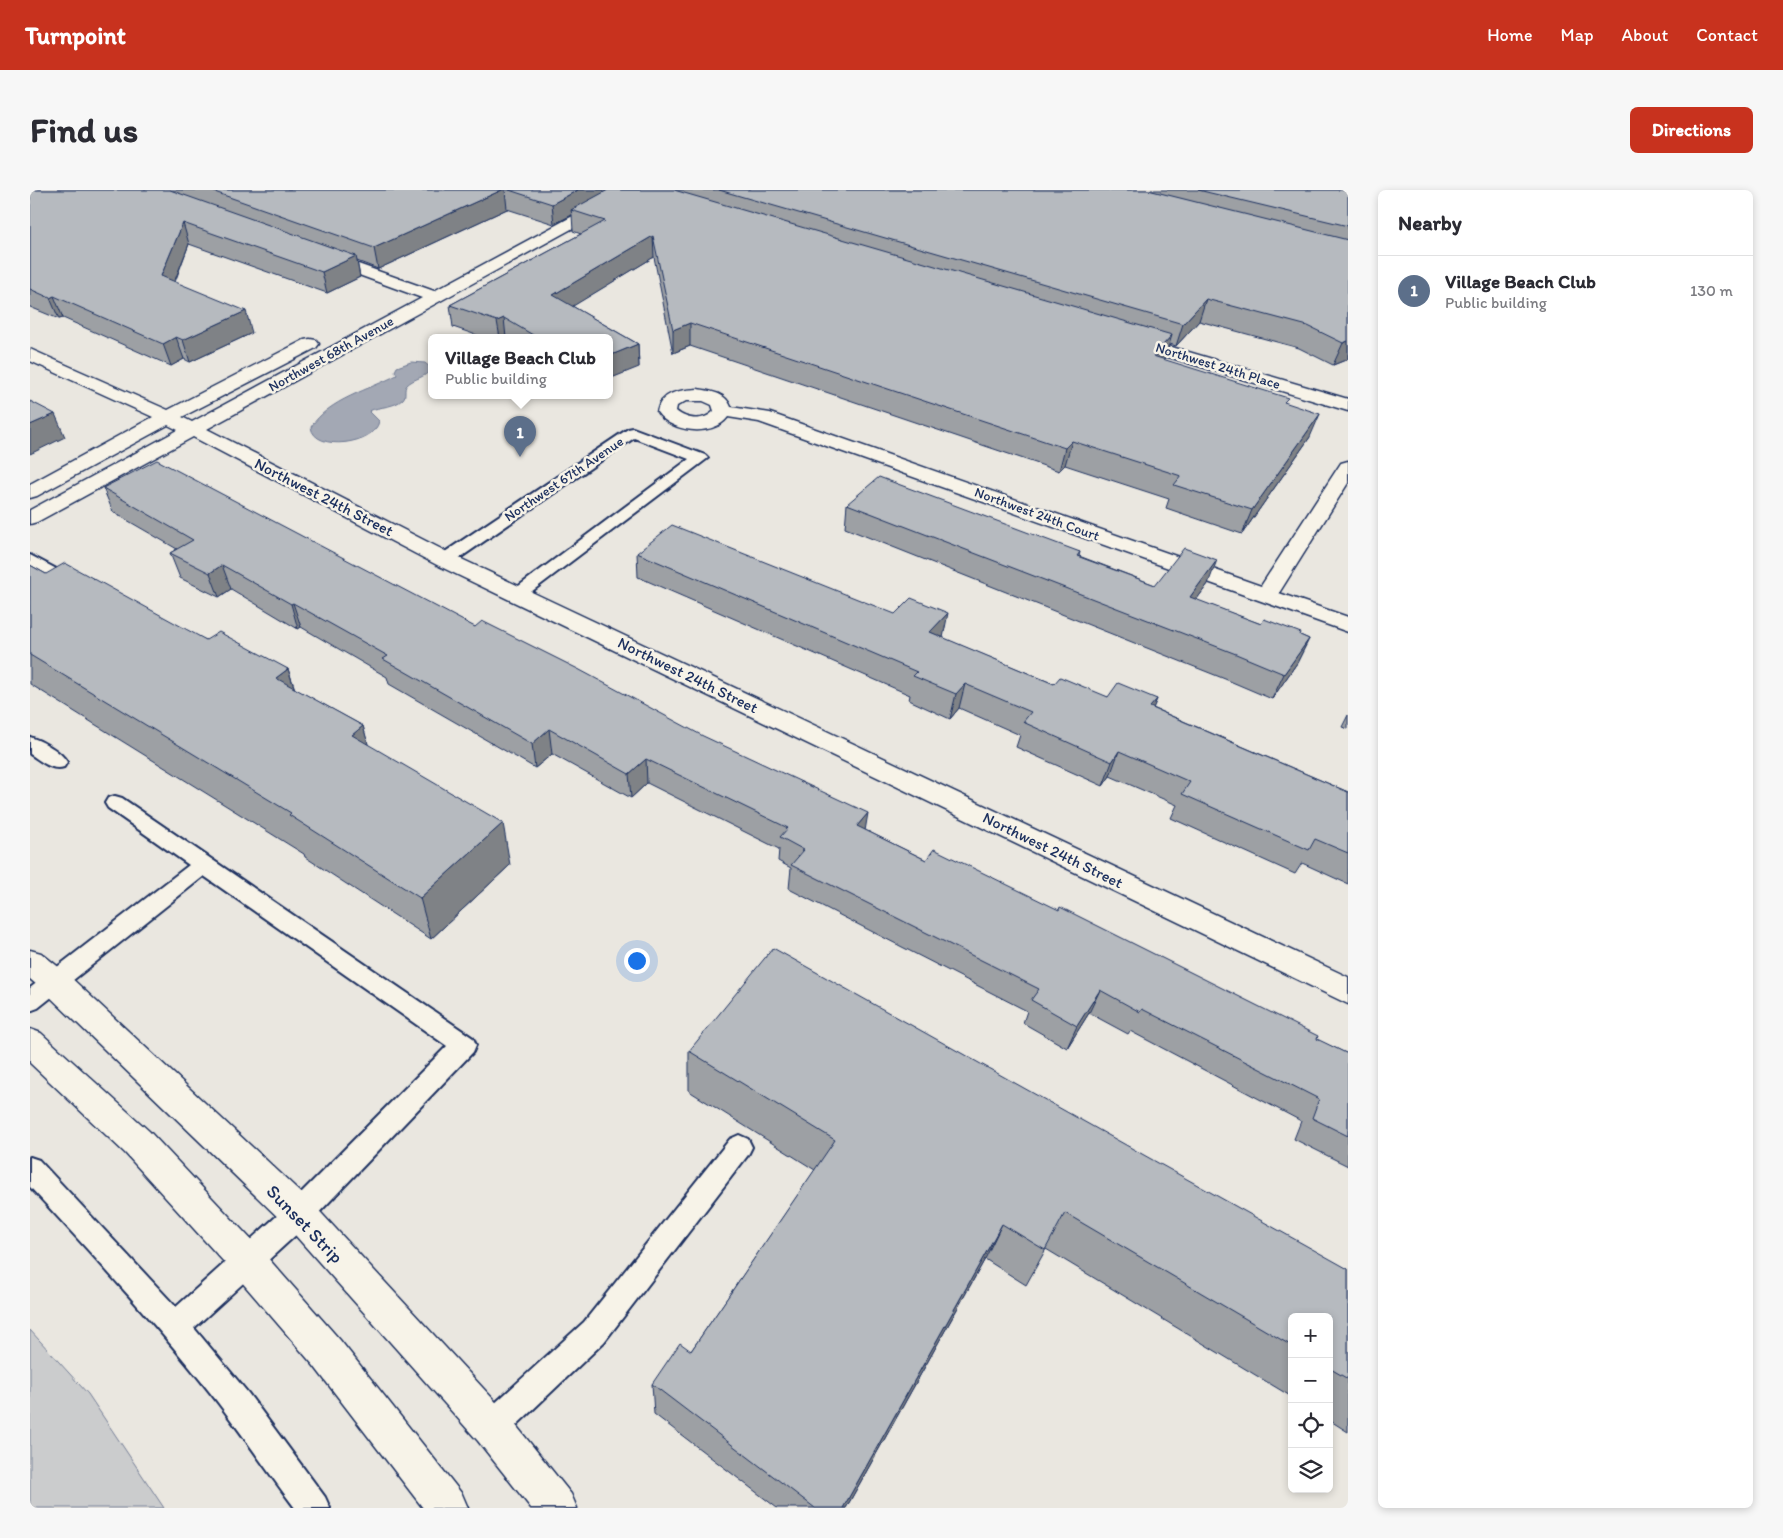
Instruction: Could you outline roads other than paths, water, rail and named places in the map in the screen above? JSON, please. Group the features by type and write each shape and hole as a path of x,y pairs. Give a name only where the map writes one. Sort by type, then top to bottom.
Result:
{"street":[{"path":"631,190 650,196"},
{"name":"Northwest 68th Avenue","path":"30,518 191,430 434,289 631,190"},
{"path":"314,253 416,290 434,289"},
{"name":"Northwest 68th Avenue","path":"354,322 416,290"},
{"name":"Northwest 68th Avenue","path":"30,492 327,336"},
{"name":"Northwest 24th Place","path":"1119,336 1348,405"},
{"name":"Northwest 24th Street","path":"30,354 168,418 445,560 1348,991"},
{"name":"Northwest 24th Court","path":"723,411 763,417 1348,625"},
{"path":"1266,596 1348,467"},
{"name":"Sunset Strip","path":"30,962 55,982 298,1214 492,1427 557,1508"},
{"path":"30,1043 137,1142 247,1261 327,1353 448,1508"}],"lane":[{"name":"Northwest 67th Avenue","path":"445,560 633,432 700,458 517,594"},
{"path":"30,560 90,594"},
{"path":"30,744 57,762"},
{"path":"115,803 464,1045 298,1214 175,1327"},
{"path":"30,1001 204,865"},
{"path":"492,1427 594,1332 739,1146"},
{"path":"30,1169 121,1264 175,1327 227,1391 314,1508"}],"place":[{"name":"Village Beach Club","path":"520,457"}]}
